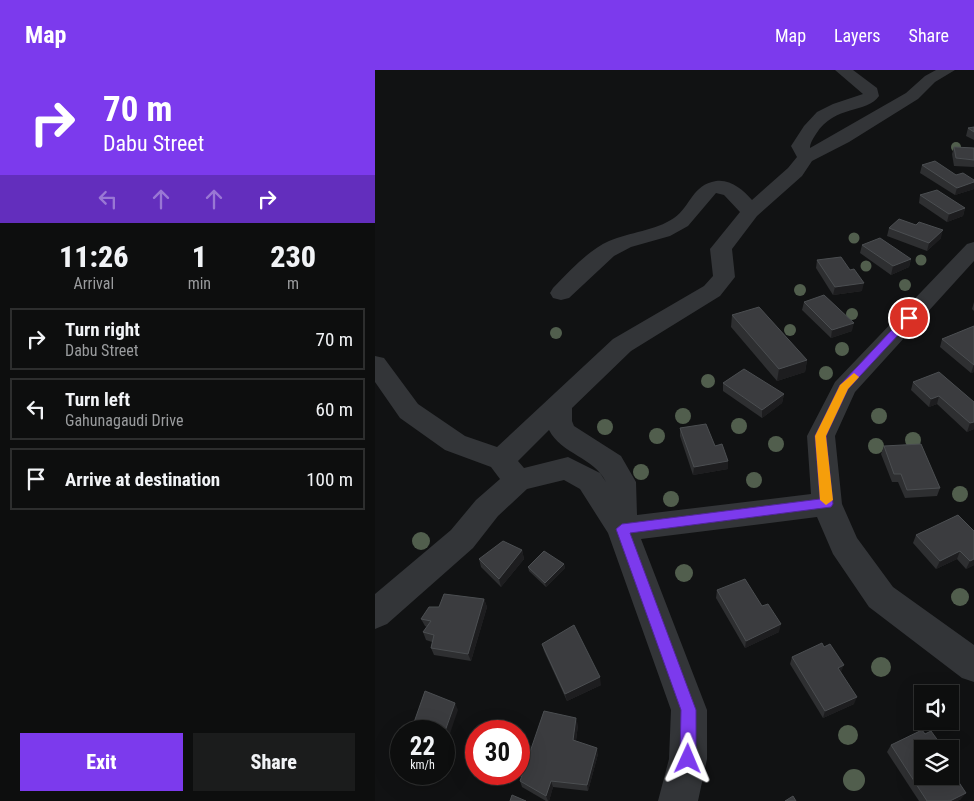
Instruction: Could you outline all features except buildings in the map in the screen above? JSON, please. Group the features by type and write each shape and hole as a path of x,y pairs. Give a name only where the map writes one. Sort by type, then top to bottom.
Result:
{"street":[{"path":"806,157 800,146 810,127 834,109 866,101 871,96 871,92 843,70"},
{"path":"375,614 462,539 487,508 509,470 559,404 622,345 712,291 723,277 721,249 750,212 795,172 806,157 843,138 912,96 939,71"},
{"path":"561,293 607,250 653,235 681,222 702,194 715,187 724,187 740,198 750,212"},
{"path":"974,248 844,388 821,436 827,504 845,545 881,596 974,666"},
{"path":"375,364 409,411 455,443 509,470 568,468 590,481 622,529 689,710 688,759 678,801"},
{"path":"559,404 558,421 564,433 611,463 621,482 622,529"},
{"path":"622,529 827,504"}],"slow traffic":[{"path":"826,500 821,436 844,388 854,377"}],"route":[{"path":"688,759 689,710 622,529 827,504 821,436 844,388 909,318"}]}
